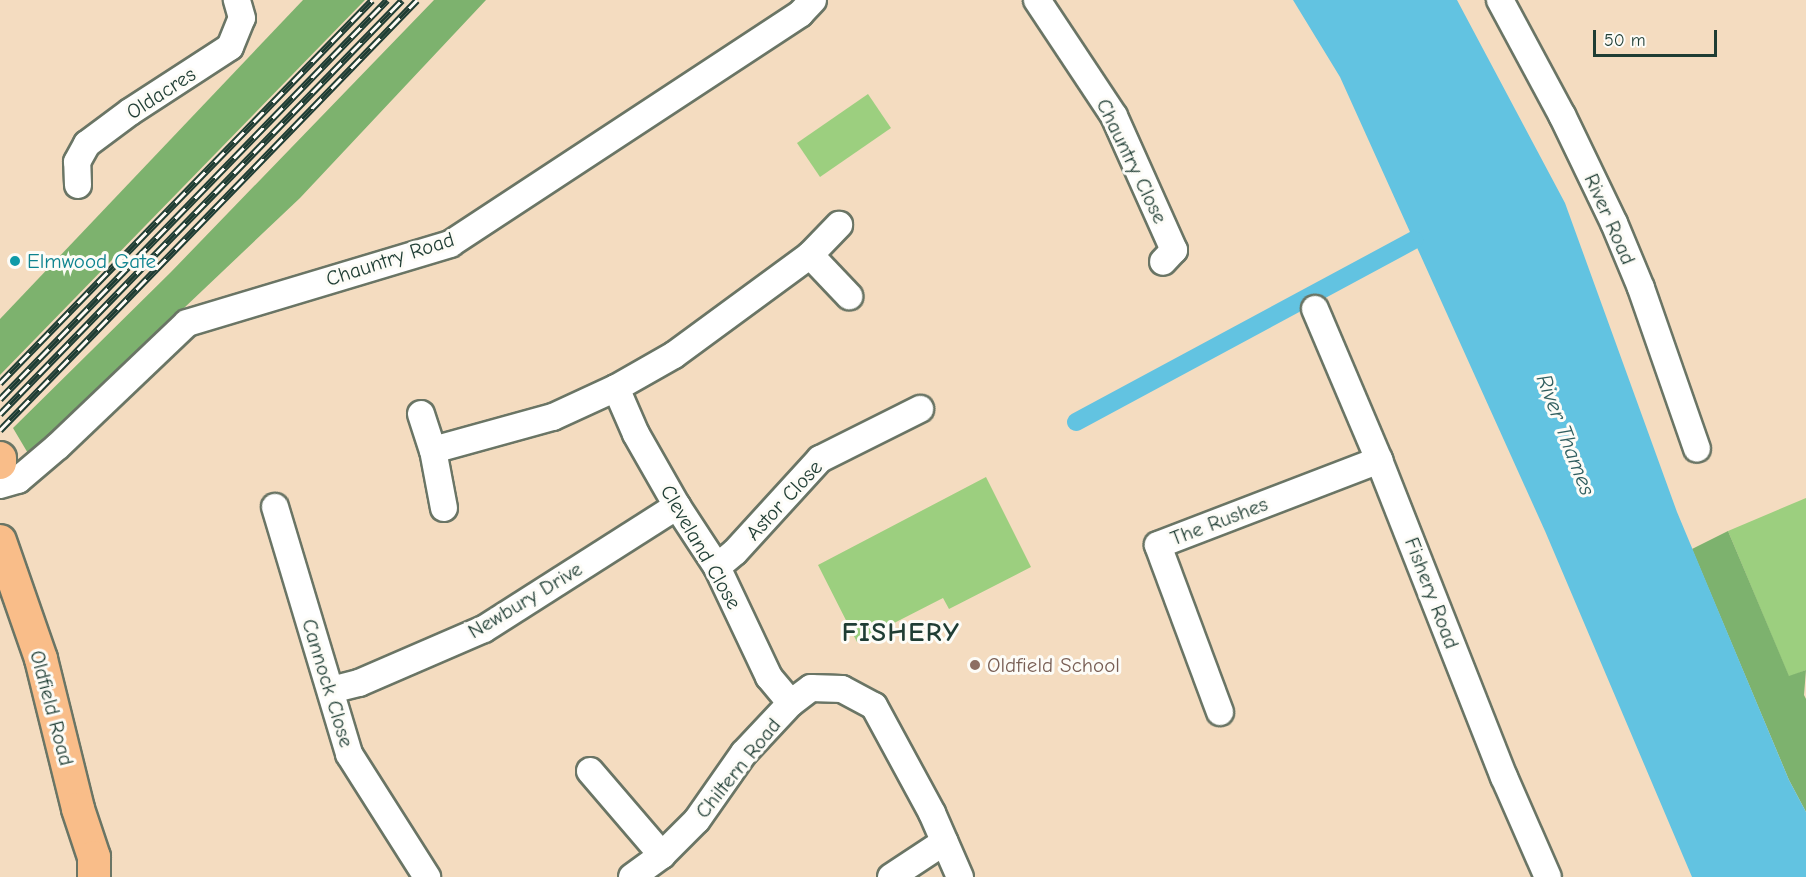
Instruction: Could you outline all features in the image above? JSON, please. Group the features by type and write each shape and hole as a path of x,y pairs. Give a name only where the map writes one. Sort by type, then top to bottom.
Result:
{"main road":[{"path":"0,458 0,463"},
{"name":"Oldfield Road","path":"0,541 41,659 78,809 100,870"}],"street":[{"name":"Oldacres","path":"78,185 76,162 87,144 129,112 230,47 242,18 237,0"},
{"name":"Chauntry Road","path":"0,484 18,480 58,446 187,323 450,244 800,14 813,0"},
{"name":"Chauntry Close","path":"1037,0 1114,116 1174,250 1163,262"},
{"name":"River Road","path":"1500,0 1562,115 1614,223 1641,288 1696,449"},
{"path":"433,450 554,417 616,388 674,355 810,255 839,225"},
{"path":"810,255 849,296"},
{"name":"Fishery Road","path":"1315,309 1379,460 1504,777 1548,877"},
{"name":"Cleveland Close","path":"616,388 636,434 677,506 717,567 769,677 791,703"},
{"name":"Astor Close","path":"717,567 735,552 820,459 920,409"},
{"path":"421,414 433,450 444,508"},
{"name":"The Rushes","path":"1220,712 1158,545 1379,460"},
{"name":"Newbury Drive","path":"331,690 359,682 484,628 677,506"},
{"name":"Cannock Close","path":"276,507 349,754 427,877"},
{"name":"Chiltern Road","path":"632,877 662,855 697,820 744,753 791,703 811,688 842,689 874,706 960,877"},
{"path":"590,771 662,855"},
{"path":"891,877 944,842"}],"green space":[{"path":"303,0 365,0 0,375 0,319"},
{"path":"434,0 486,0 300,198 29,455 13,428 171,272"},
{"path":"868,94 891,128 820,177 797,143"},
{"path":"986,477 1031,567 949,609 943,598 857,642 818,565"},
{"path":"1806,498 1806,670 1789,677 1728,531"},
{"path":"1728,531 1789,676 1806,670 1804,695 1806,699 1806,812 1789,780 1692,549"}],"water":[{"name":"River Thames","path":"1293,0 1457,0 1565,203 1677,512 1789,780 1806,812 1806,877 1692,877 1545,531 1340,77"}],"waterway":[{"path":"1076,422 1414,240"}],"railway":[{"path":"0,383 372,0"},
{"path":"0,399 387,0"},
{"path":"0,414 402,0"},
{"path":"0,430 417,0"}],"place":[{"name":"Elmwood Gate","path":"15,261"},
{"name":"Oldfield School","path":"975,665"}],"district":[{"name":"FISHERY","path":"901,633"}]}
